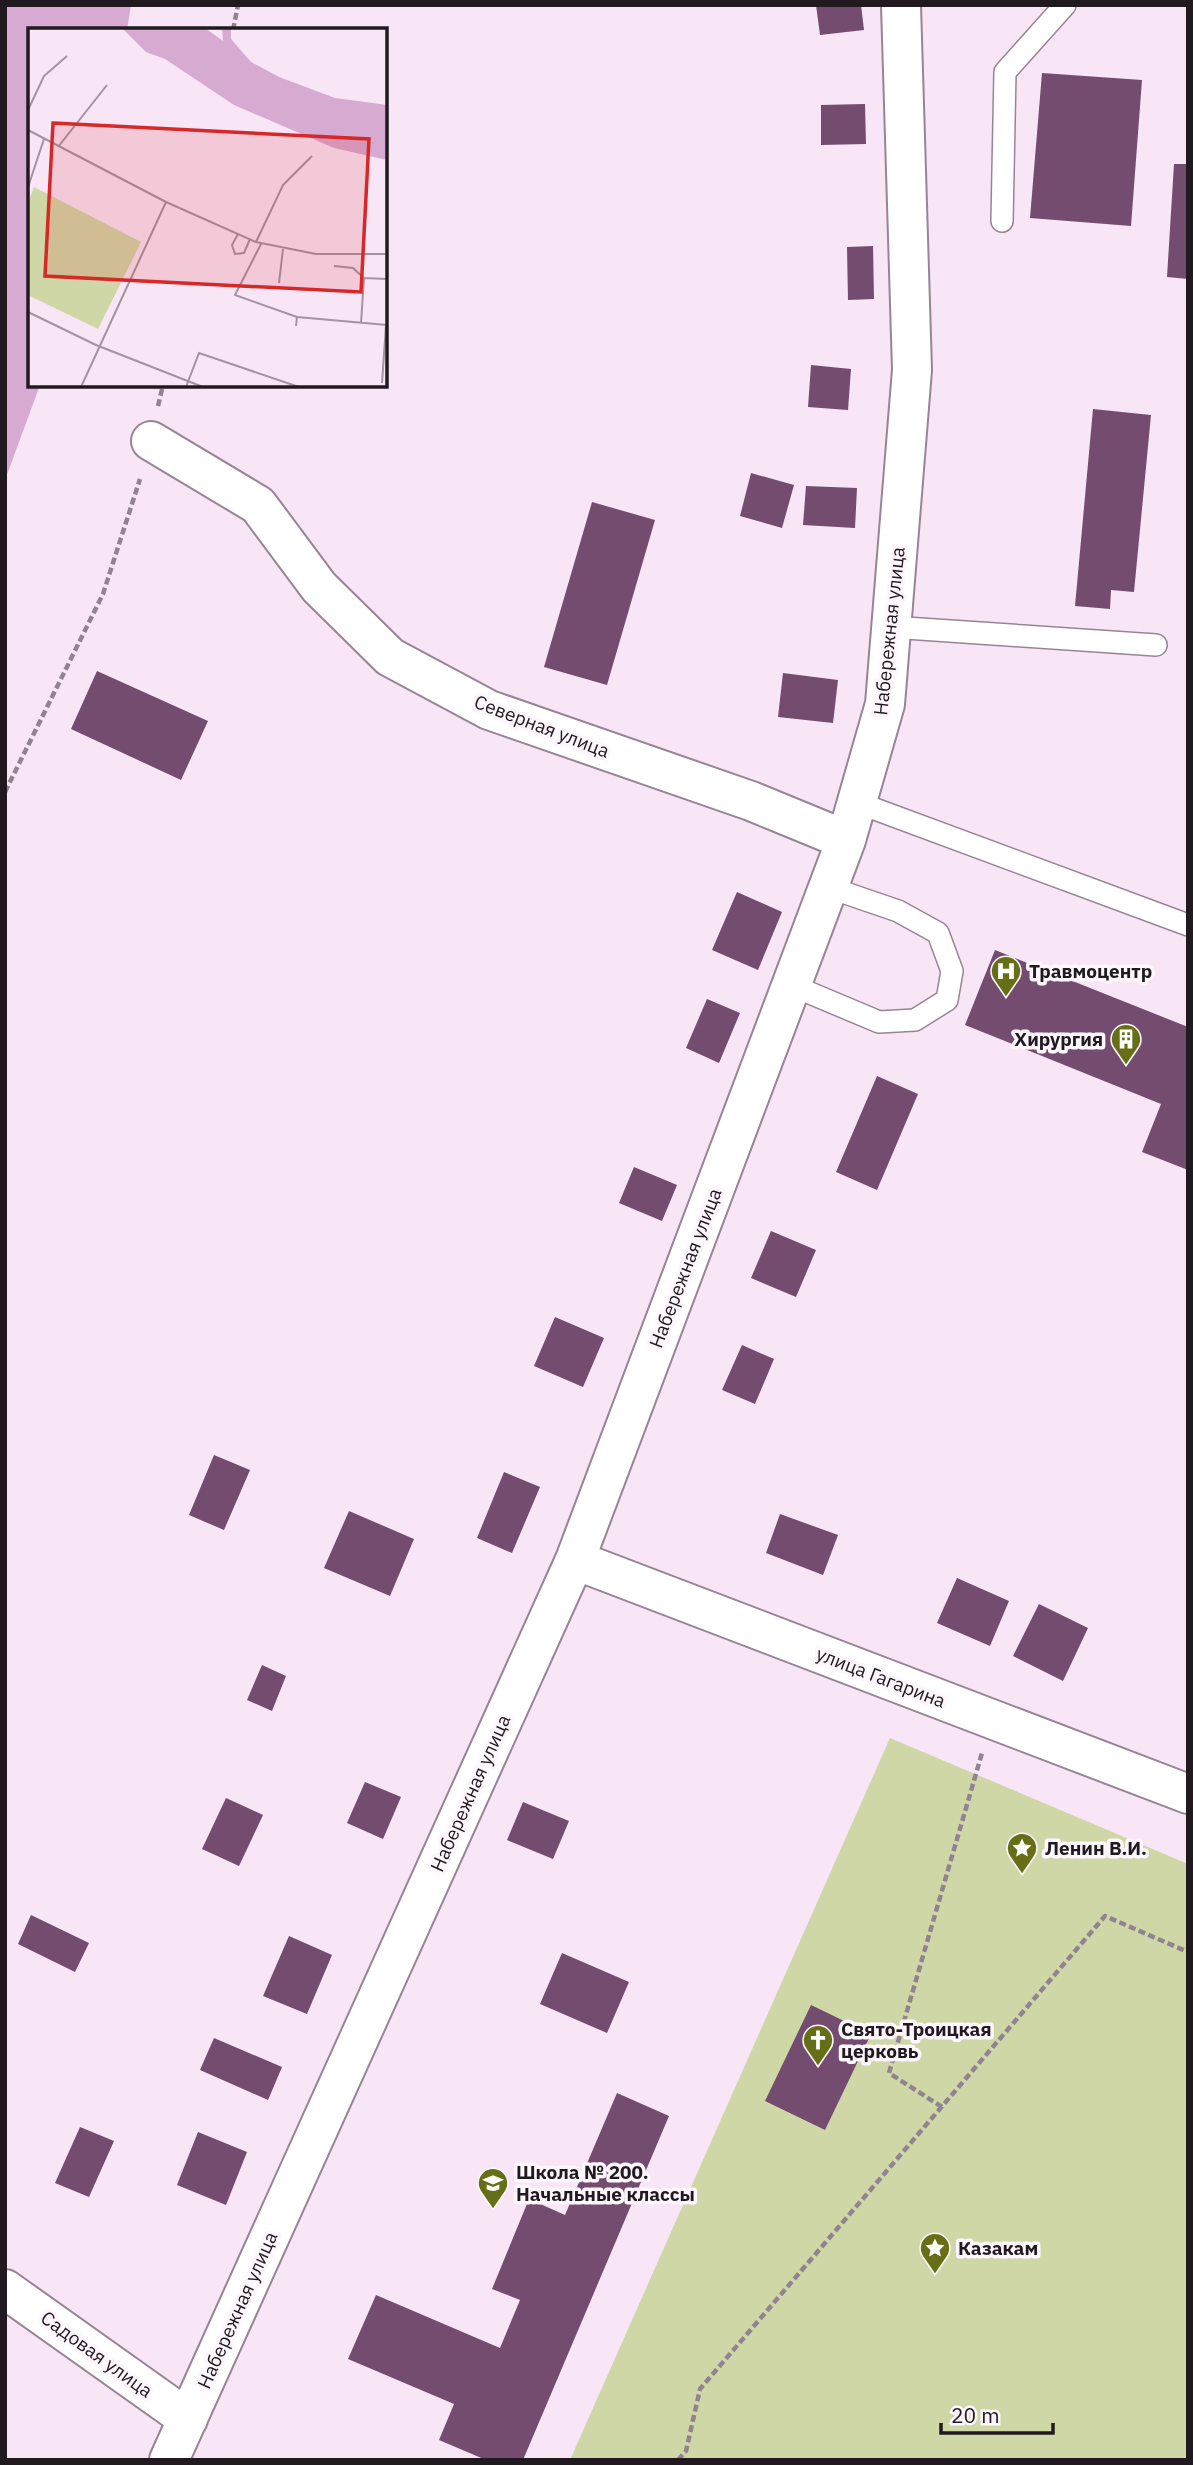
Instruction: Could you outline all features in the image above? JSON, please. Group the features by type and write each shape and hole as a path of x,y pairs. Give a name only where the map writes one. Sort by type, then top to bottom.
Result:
{"street":[{"name":"Набережная улица","path":"169,2460 575,1560 846,839 885,704 912,370 901,5"},
{"name":"Северная улица","path":"151,441 257,505 319,587 390,657 489,710 751,801 846,839"},
{"name":"улица Гагарина","path":"575,1560 1188,1794"},
{"name":"Садовая улица","path":"5,2289 188,2419"}],"lane":[{"path":"1002,221 1005,72 1065,5"},
{"path":"891,627 1156,645"},
{"path":"856,802 1188,925"},
{"path":"791,985 878,1022 915,1020 947,1000 952,971 938,933 898,911 828,887"}],"path":[{"path":"233,28 238,5"},
{"path":"5,792 103,594 151,441 163,387"},
{"path":"942,2107 889,2073 992,1719"},
{"path":"678,2460 686,2451 700,2389 1105,1916 1188,1952"}],"green space":[{"path":"890,1738 1188,1864 1188,2460 570,2460"}],"shaded area":[{"path":"5,5 131,5 127,28 28,28 28,387 39,387 5,480"}],"building":[{"path":"816,5 861,5 864,30 820,35"},
{"path":"1042,73 1142,80 1131,226 1030,218"},
{"path":"865,104 866,144 821,145 821,105"},
{"path":"1174,164 1188,164 1188,279 1167,277"},
{"path":"873,246 874,299 848,300 847,247"},
{"path":"811,365 851,369 848,410 808,407"},
{"path":"1093,409 1151,415 1134,592 1111,590 1110,609 1075,606"},
{"path":"751,473 794,485 782,528 740,516"},
{"path":"806,486 857,488 855,528 803,525"},
{"path":"592,502 655,520 607,685 544,667"},
{"path":"97,671 208,721 181,780 71,729"},
{"path":"783,673 838,680 833,723 778,717"},
{"path":"737,892 782,912 758,970 712,950"},
{"name":"Хирургия","path":"995,950 1188,1027 1188,1170 1142,1152 1161,1104 965,1025"},
{"path":"707,999 740,1013 719,1063 686,1048"},
{"path":"877,1076 918,1094 877,1190 836,1172"},
{"path":"634,1167 677,1185 662,1221 619,1203"},
{"path":"771,1231 816,1250 796,1297 751,1278"},
{"path":"555,1317 604,1338 583,1387 534,1366"},
{"path":"742,1345 774,1359 755,1404 722,1390"},
{"path":"214,1455 250,1470 224,1530 189,1515"},
{"path":"504,1472 540,1487 512,1553 477,1538"},
{"path":"349,1511 414,1539 390,1596 324,1568"},
{"path":"780,1514 838,1535 823,1575 766,1553"},
{"path":"957,1578 1009,1601 990,1646 937,1623"},
{"path":"1039,1604 1088,1628 1063,1681 1013,1656"},
{"path":"262,1665 286,1676 272,1711 247,1700"},
{"path":"365,1782 401,1797 383,1839 347,1823"},
{"path":"226,1798 263,1815 239,1866 202,1849"},
{"path":"523,1802 569,1821 553,1859 507,1840"},
{"path":"31,1915 89,1943 75,1972 18,1944"},
{"path":"289,1936 332,1955 307,2014 263,1996"},
{"path":"562,1953 629,1982 607,2033 540,2004"},
{"name":"Свято-Троицкая церковь","path":"811,2005 871,2034 825,2130 765,2101"},
{"path":"214,2038 282,2067 268,2100 200,2070"},
{"path":"617,2093 669,2116 523,2460 486,2460 439,2440 454,2404 348,2359 376,2295 500,2348 520,2300 492,2289 529,2199 565,2215"},
{"path":"80,2127 114,2141 89,2197 55,2183"},
{"path":"198,2132 247,2152 226,2205 177,2185"}],"place":[{"name":"Травмоцентр","path":"1006,998"},
{"name":"Хирургия","path":"1126,1066"},
{"name":"Ленин В.И.","path":"1022,1875"},
{"name":"Свято-Троицкая церковь","path":"818,2067"},
{"name":"Школа № 200. Начальные классы","path":"493,2210"},
{"name":"Казакам","path":"935,2275"}]}
